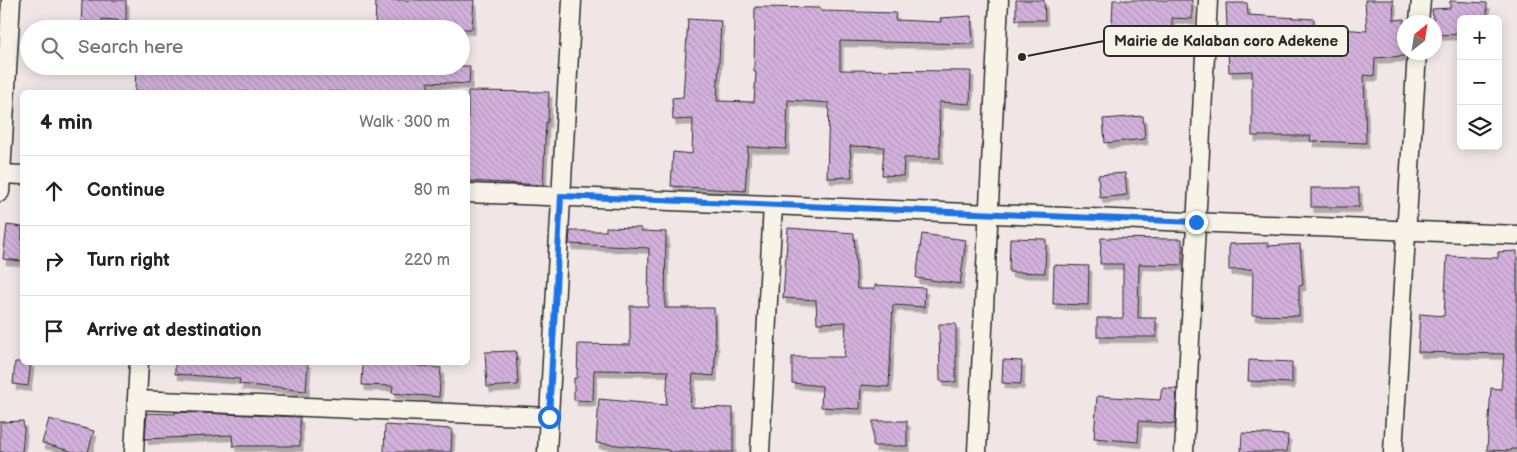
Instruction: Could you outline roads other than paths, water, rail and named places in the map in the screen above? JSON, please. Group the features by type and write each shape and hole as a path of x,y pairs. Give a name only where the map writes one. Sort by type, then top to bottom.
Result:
{"street":[{"path":"0,192 11,0"},
{"path":"547,452 572,0"},
{"path":"977,452 989,214 994,0"},
{"path":"1184,452 1208,0"},
{"path":"1420,15 1421,0"},
{"path":"1393,452 1417,60"},
{"path":"2,174 20,175"},
{"path":"470,193 1517,235"},
{"path":"760,452 773,205"},
{"path":"134,452 139,365"},
{"path":"137,400 549,417"}],"place":[{"name":"Mairie de Kalaban coro Adekene","path":"1022,57"}]}
